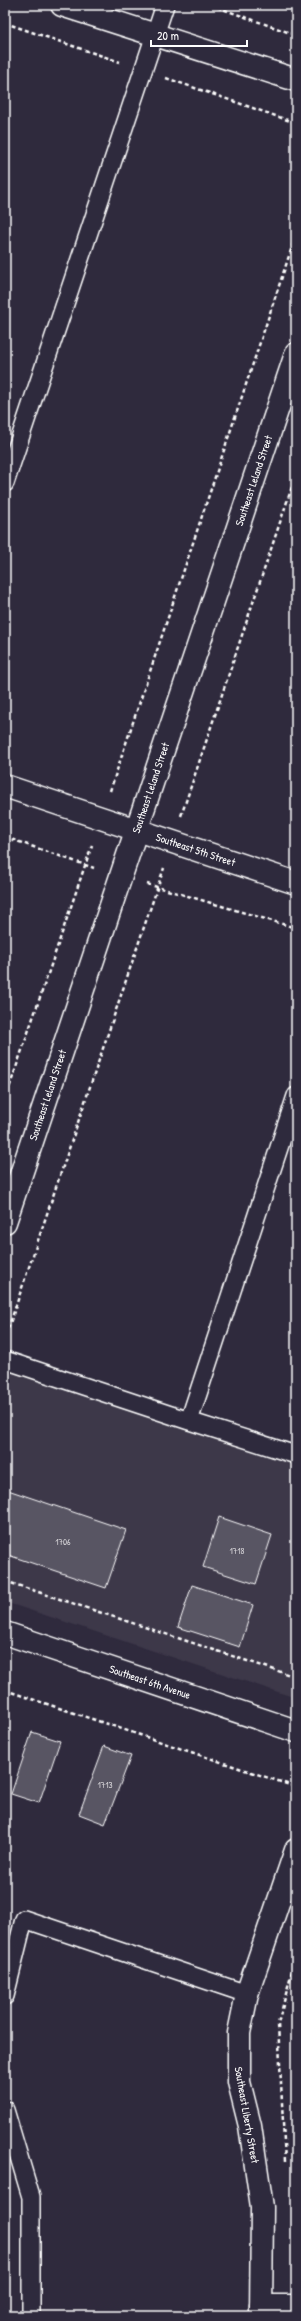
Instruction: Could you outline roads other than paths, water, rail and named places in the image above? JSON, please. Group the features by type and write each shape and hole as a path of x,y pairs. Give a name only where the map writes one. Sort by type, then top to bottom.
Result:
{"street":[{"path":"62,5 296,80"},
{"name":"Southeast Leland Street","path":"5,1222 296,354"},
{"name":"Southeast 5th Street","path":"5,786 296,883"},
{"name":"Southeast 6th Avenue","path":"5,1633 296,1731"},
{"name":"Southeast Liberty Street","path":"261,2311 262,2207 250,2126 239,2082 237,2057 239,2033 247,1994 296,1850"},
{"path":"261,2311 296,2306"}],"lane":[{"path":"5,483 165,5"},
{"path":"190,1421 296,1096"},
{"path":"5,1360 296,1455"},
{"path":"5,1996 24,1919 247,1994"},
{"path":"5,2110 31,2197 31,2316"}]}
